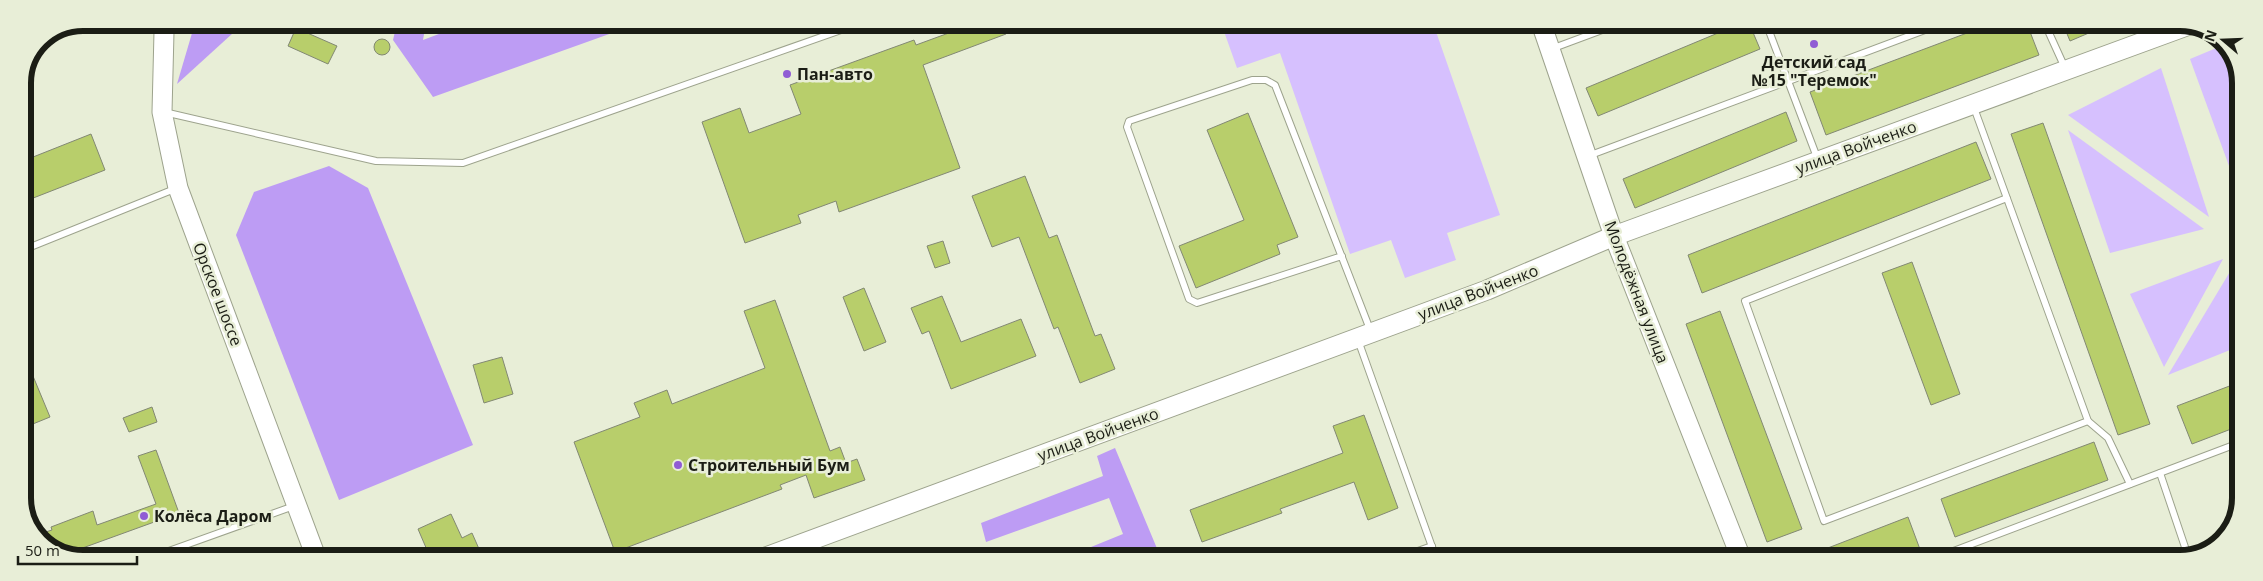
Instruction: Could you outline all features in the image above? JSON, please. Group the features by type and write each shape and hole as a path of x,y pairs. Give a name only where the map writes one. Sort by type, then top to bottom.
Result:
{"main road":[{"name":"Орское шоссе","path":"164,31 162,112 178,188 313,550"},
{"name":"Молодёжная улица","path":"1544,31 1614,236 1738,550"},
{"name":"улица Войченко","path":"785,550 1487,290 1614,236 2173,31"}],"lane":[{"path":"162,112 376,161 463,163 838,31"},
{"path":"1550,50 1599,31"},
{"path":"1769,31 1818,161"},
{"path":"1587,157 1922,31"},
{"path":"2048,31 2066,70"},
{"path":"1342,256 1197,303 1189,299 1127,127 1129,122 1252,80 1266,80 1275,85 1342,256 1433,550"},
{"path":"1973,104 2088,421 2108,438 2130,484"},
{"path":"31,247 178,188"},
{"path":"2007,198 1745,301 1824,521 2088,421"},
{"path":"1956,550 2232,446"},
{"path":"2160,473 2186,549"},
{"path":"172,550 297,505"},
{"path":"1421,550 1432,546"}],"shaded area":[{"path":"193,31 235,31 177,84"},
{"path":"395,31 425,31 423,40 447,31 618,31 433,97 393,40"},
{"path":"1224,31 1436,31 1500,215 1447,233 1456,260 1405,278 1391,240 1350,254 1280,53 1237,68"},
{"path":"2198,56 2198,65 2229,65 2232,80 2232,174 2190,59"},
{"path":"2161,68 2209,217 2068,115"},
{"path":"2068,130 2204,229 2110,253"},
{"path":"329,166 368,188 473,445 339,500 236,235 254,192"},
{"path":"2223,259 2164,367 2130,294"},
{"path":"2232,268 2232,349 2168,375"},
{"path":"1115,448 1158,550 1084,550 1123,534 1109,498 986,542 981,523 1103,476 1097,456"}],"building":[{"path":"295,31 303,31 337,46 328,64 288,46"},
{"path":"954,31 1005,31 1006,34 923,65 960,168 839,212 836,201 798,215 801,223 745,243 702,122 740,108 749,133 801,114 790,85 914,40 916,45"},
{"path":"1723,31 1752,31 1760,49 1598,116 1586,88"},
{"path":"1972,31 2030,31 2039,55 1826,135 1810,92"},
{"path":"2066,31 2094,31 2070,41"},
{"path":"382,39 388,41 390,47 388,53 382,55 376,53 374,47 376,41"},
{"path":"1786,112 1797,141 1635,208 1623,179"},
{"path":"1248,113 1298,237 1277,245 1280,254 1196,288 1179,246 1244,220 1207,130"},
{"path":"2043,123 2150,424 2118,435 2011,134"},
{"path":"91,134 105,170 31,199 31,158"},
{"path":"1976,142 1991,179 1702,293 1688,255"},
{"path":"1025,176 1049,238 1057,235 1095,336 1101,334 1115,369 1080,383 1058,327 1054,329 1019,237 992,247 972,196"},
{"path":"943,241 950,263 935,268 927,246"},
{"path":"1912,262 1960,394 1931,405 1882,273"},
{"path":"864,288 886,342 864,351 843,297"},
{"path":"942,296 961,342 1021,319 1036,356 951,389 929,331 922,334 911,308"},
{"name":"Строительный Бум","path":"775,300 830,451 840,447 846,463 857,459 865,480 814,498 806,475 780,485 782,489 620,550 614,550 574,442 640,417 634,403 667,390 672,404 765,368 744,311"},
{"path":"1720,311 1802,529 1767,542 1686,324"},
{"path":"502,357 513,394 484,403 473,365"},
{"path":"31,371 50,417 31,425"},
{"path":"2232,385 2232,429 2192,444 2177,406"},
{"path":"152,407 157,422 129,432 123,418"},
{"path":"1364,415 1398,508 1368,520 1354,482 1280,509 1282,513 1202,542 1190,510 1343,453 1333,426"},
{"path":"2094,442 2108,480 1955,537 1941,499"},
{"path":"156,450 179,513 78,550 57,543 44,532 52,530 51,527 93,511 97,525 156,504 138,456"},
{"path":"451,514 462,538 472,533 479,550 427,550 418,529"},
{"path":"1908,517 1920,550 1823,550"}],"place":[{"name":"Детский сад №15 \"Теремок\"","path":"1814,44"},
{"name":"Пан-авто","path":"787,74"},
{"name":"Строительный Бум","path":"678,465"},
{"name":"Колёса Даром","path":"144,516"}]}
